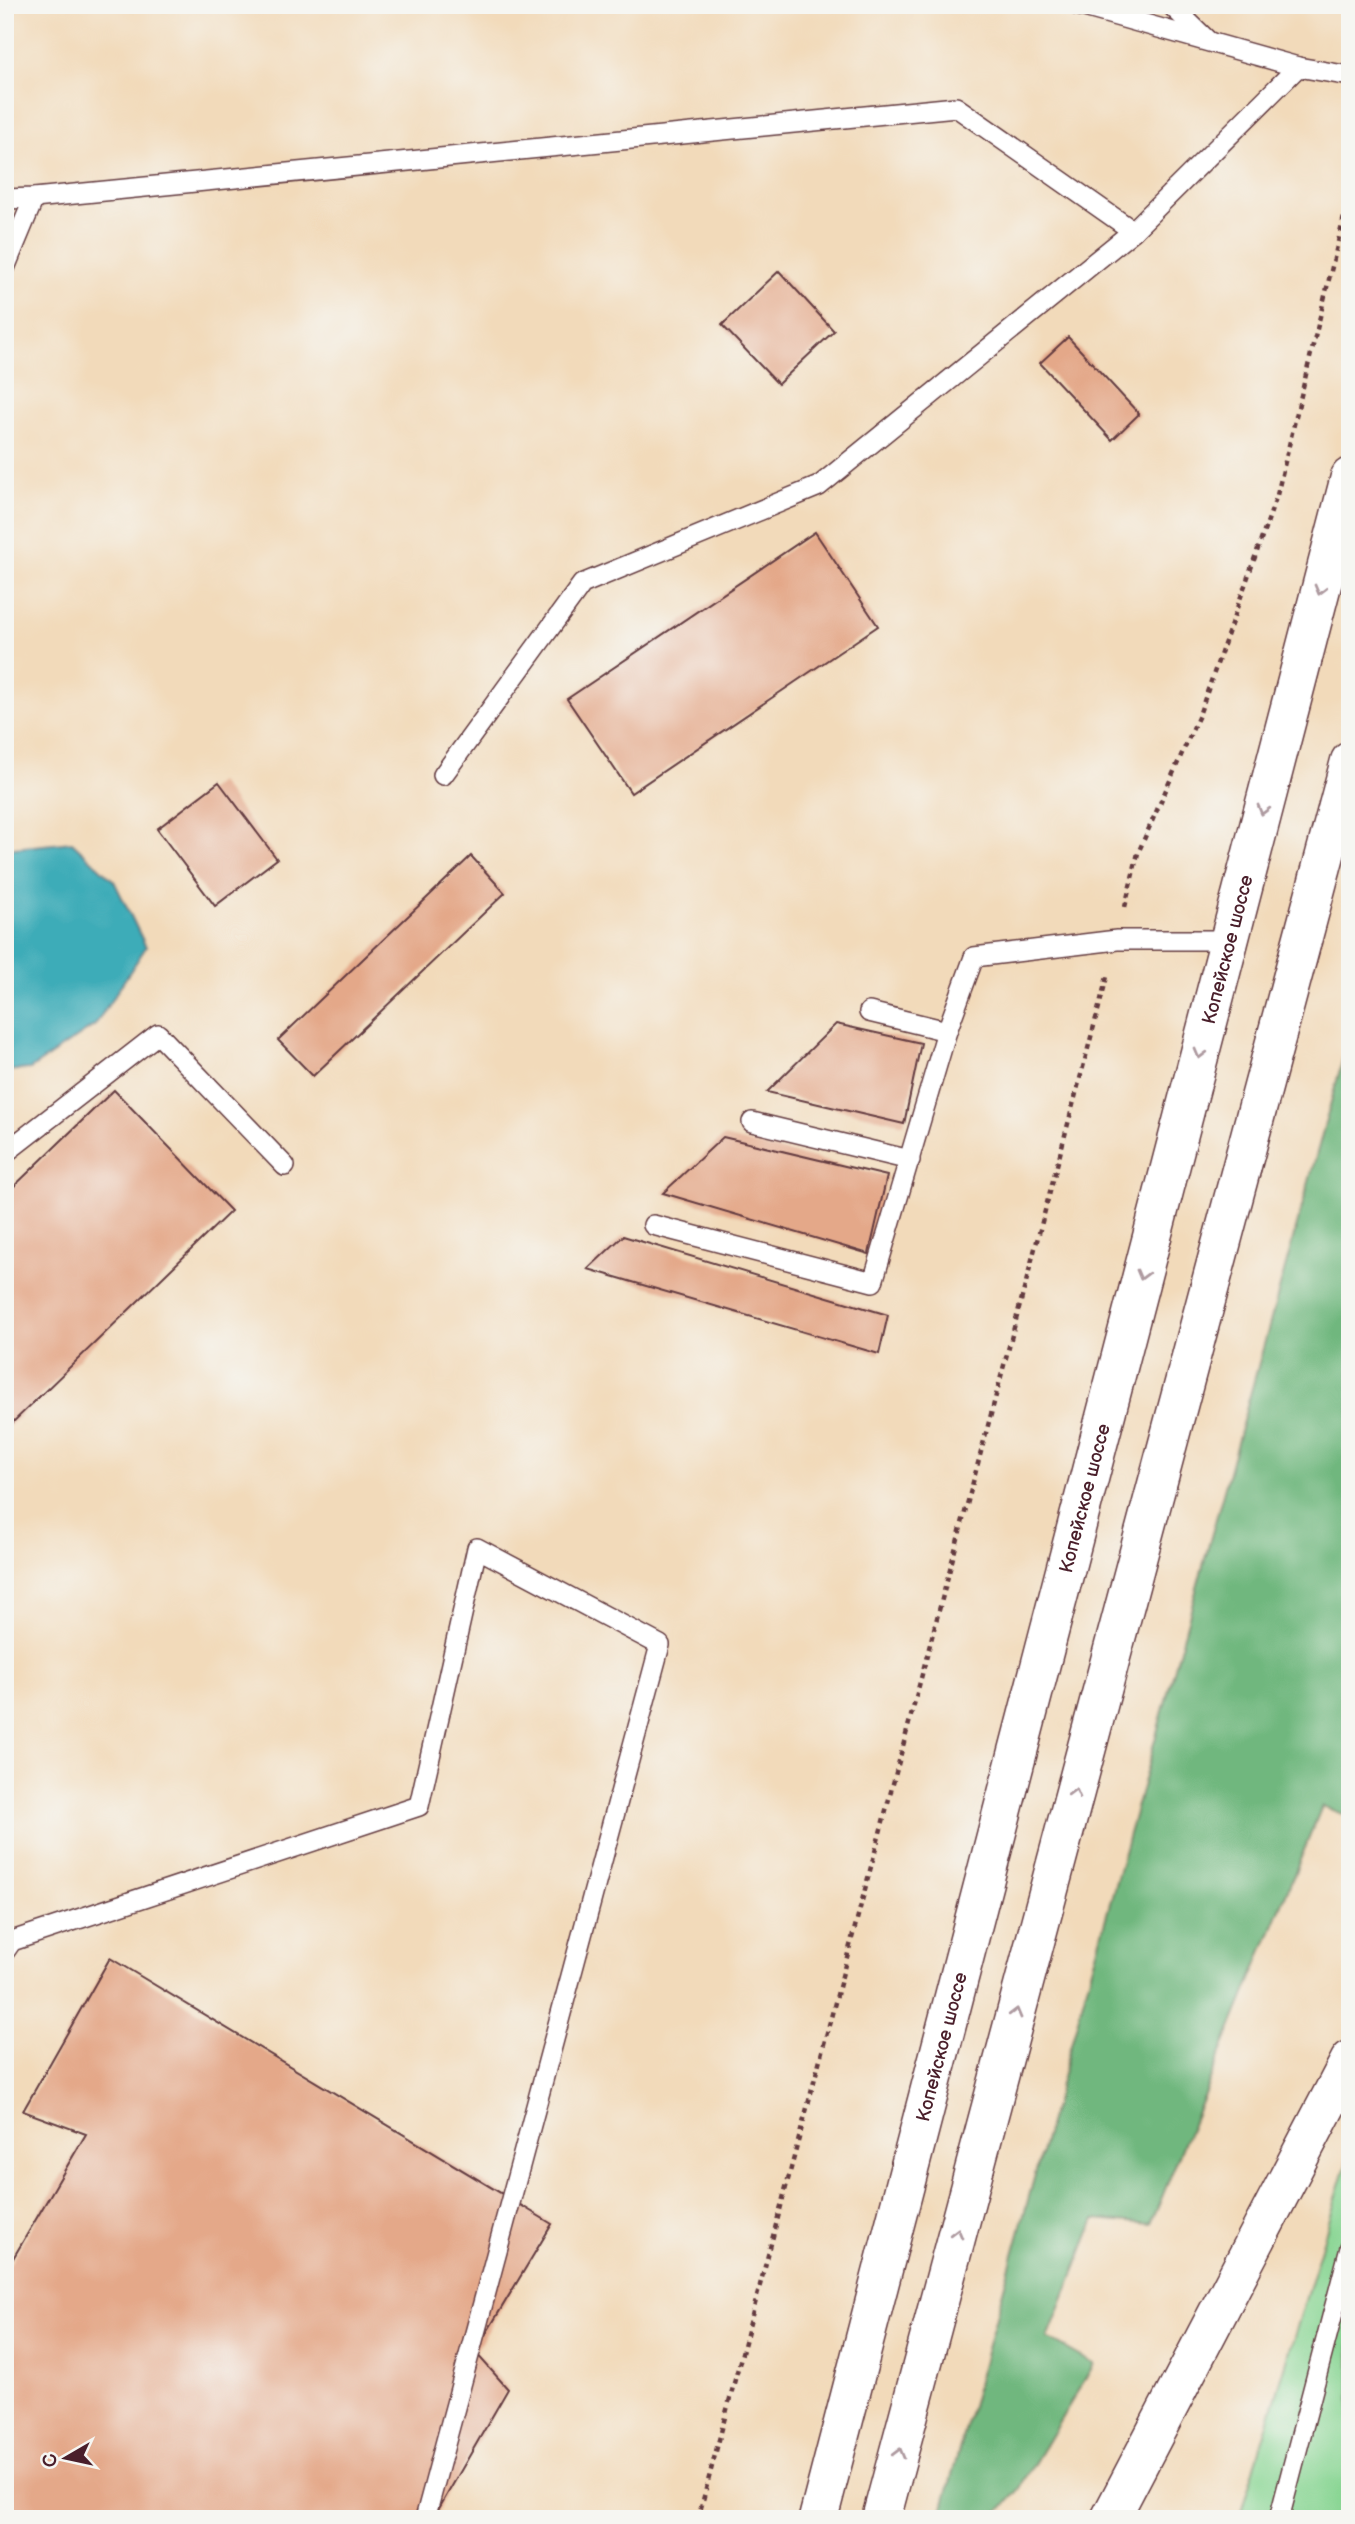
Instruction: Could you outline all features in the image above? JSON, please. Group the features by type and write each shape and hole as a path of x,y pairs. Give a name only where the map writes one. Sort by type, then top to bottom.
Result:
{"main road":[{"name":"Копейское шоссе","path":"818,2519 1350,477"},
{"path":"881,2519 1350,761"},
{"path":"1110,2519 1350,2060"}],"lane":[{"path":"1077,5 1298,67 1350,76"},
{"path":"1171,5 1209,42"},
{"path":"443,775 582,584 819,486 1133,232 1298,67"},
{"path":"5,199 956,107 1133,232"},
{"path":"5,268 34,198"},
{"path":"653,1226 873,1282 947,1031 974,957 1117,940 1230,940"},
{"path":"869,1012 947,1031"},
{"path":"5,1153 158,1034 285,1166"},
{"path":"752,1122 910,1160"},
{"path":"5,1951 12,1941 419,1806 477,1548 660,1645 425,2519"},
{"path":"1279,2519 1350,2248"}],"path":[{"path":"698,2519 1138,853 1199,715 1277,495 1350,192"}],"green space":[{"path":"1350,1033 1350,1817 1322,1806 1151,2224 1095,2219 1048,2338 1094,2364 1017,2492 992,2519 940,2519"},
{"path":"1350,2152 1350,2519 1239,2519"}],"water":[{"path":"72,842 114,881 146,947 95,1025 30,1069 5,1071 5,849"}],"building":[{"path":"779,271 834,331 778,384 722,325"},
{"path":"1068,337 1139,414 1112,440 1040,363"},
{"path":"815,532 878,626 631,793 567,699"},
{"path":"219,782 277,859 215,906 157,829"},
{"path":"471,856 505,893 313,1076 278,1040"},
{"path":"836,1024 921,1043 904,1124 767,1092"},
{"path":"114,1090 231,1211 5,1430 5,1195"},
{"path":"723,1137 887,1176 869,1254 663,1193"},
{"path":"623,1236 888,1315 879,1354 588,1269"},
{"path":"110,1958 552,2224 475,2352 508,2389 433,2519 5,2519 5,2272 86,2134 23,2111"}]}
